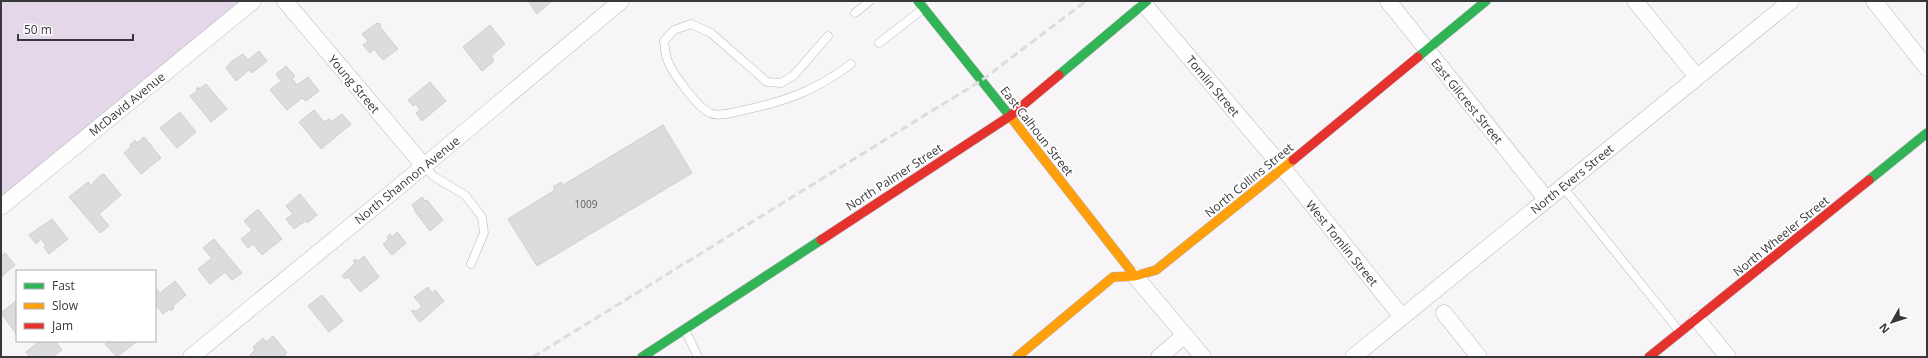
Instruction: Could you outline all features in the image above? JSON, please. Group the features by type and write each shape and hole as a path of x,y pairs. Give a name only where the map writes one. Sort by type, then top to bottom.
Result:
{"street":[{"name":"McDavid Avenue","path":"1,207 253,1"},
{"name":"Young Street","path":"285,1 424,166"},
{"name":"North Shannon Avenue","path":"191,357 424,166 621,1"},
{"name":"East Gilcrest Street","path":"1388,1 1547,200"},
{"name":"North Collins Street","path":"1017,357 1113,278 1135,276 1156,270 1486,1"},
{"path":"1635,1 1697,77"},
{"name":"North Evers Street","path":"1353,357 1791,1"},
{"path":"1874,1 1927,68"},
{"name":"North Palmer Street","path":"642,357 1010,116 1145,2"},
{"name":"Tomlin Street","path":"1145,2 1283,168"},
{"name":"East Calhoun Street","path":"921,5 1135,276"},
{"name":"North Wheeler Street","path":"1649,357 1927,133"},
{"name":"West Tomlin Street","path":"1283,168 1402,317"},
{"path":"1135,276 1203,357"},
{"path":"1444,313 1479,357"},
{"path":"1697,319 1728,357"},
{"path":"1159,357 1185,335"}],"lane":[{"path":"855,13 870,1"},
{"path":"879,43 921,5"},
{"path":"828,36 794,75 781,82 767,82 711,33 691,24 674,30 664,41 667,59 684,87 697,104 711,114 730,113 792,98 828,81 851,64"},
{"path":"424,166 433,176 465,195 482,217 484,233 471,264"},
{"path":"1563,186 1680,332"},
{"path":"685,329 698,357"}],"shaded area":[{"path":"1,1 240,1 1,197"}],"building":[{"path":"528,1 552,1 537,14"},
{"path":"377,23 381,25 380,27 398,49 383,60 374,49 370,53 363,45 368,41 362,34"},
{"path":"490,25 505,44 491,56 494,61 482,71 463,47"},
{"path":"259,51 267,61 252,73 249,70 236,81 226,68 232,61 243,54 248,60"},
{"path":"286,66 295,76 292,78 297,85 308,77 319,91 306,101 302,98 287,110 270,90 281,81 276,74"},
{"path":"430,82 446,101 422,121 416,113 420,110 416,104 413,106 408,100"},
{"path":"206,84 227,109 211,122 190,96 197,91 196,89 198,87 199,89"},
{"path":"314,110 324,122 329,119 331,122 342,114 351,124 321,149 299,122"},
{"path":"180,112 196,132 177,148 160,128"},
{"path":"663,125 692,173 537,266 508,219 555,190 553,187 561,182 563,185"},
{"path":"144,137 161,158 141,174 124,153 131,147 130,145 135,140 137,143"},
{"path":"104,174 121,195 99,214 109,226 100,233 69,197 88,182 91,185"},
{"path":"300,194 317,215 307,223 305,221 294,229 286,219 293,214 286,206"},
{"path":"422,197 425,201 427,200 443,220 430,231 414,210 415,209 412,205"},
{"path":"258,209 282,239 262,255 253,244 248,248 241,239 252,230 244,221"},
{"path":"52,219 68,239 49,254 44,247 46,245 41,239 36,244 29,235"},
{"path":"397,232 406,243 392,255 383,244 389,239 387,237 390,234 392,237"},
{"path":"214,239 242,273 232,280 225,272 210,284 198,269 212,258 203,248"},
{"path":"5,253 15,265 1,277 1,256"},
{"path":"364,256 379,277 360,292 348,277 345,279 342,276 355,263 353,261 356,259 358,261"},
{"path":"175,281 186,295 173,306 174,308 171,311 169,309 163,314 156,305 156,288 160,293"},
{"path":"428,287 432,293 435,290 444,301 420,322 411,311 414,310 415,312 422,306 414,297"},
{"path":"322,295 343,321 329,332 308,306"},
{"path":"16,301 16,334 1,313"},
{"path":"273,336 287,353 283,357 249,356 255,350 253,347 263,338 266,342"},
{"path":"38,342 56,342 62,350 53,357 30,357 26,352"},
{"path":"108,342 136,342 117,357 105,344"}],"railway":[{"path":"533,357 982,80 1086,1"}],"traffic: fast":[{"path":"918,1 1013,120"},
{"path":"1059,75 1147,1"},
{"path":"1418,57 1486,1"},
{"path":"1869,180 1927,133"},
{"path":"642,357 821,240"}],"traffic: slow":[{"path":"1013,120 1135,276"},
{"path":"1017,357 1113,277 1135,276 1156,270 1293,160"}],"traffic: jam":[{"path":"1293,160 1418,57"},
{"path":"821,240 1010,116 1059,75"},
{"path":"1649,357 1869,180"}]}
